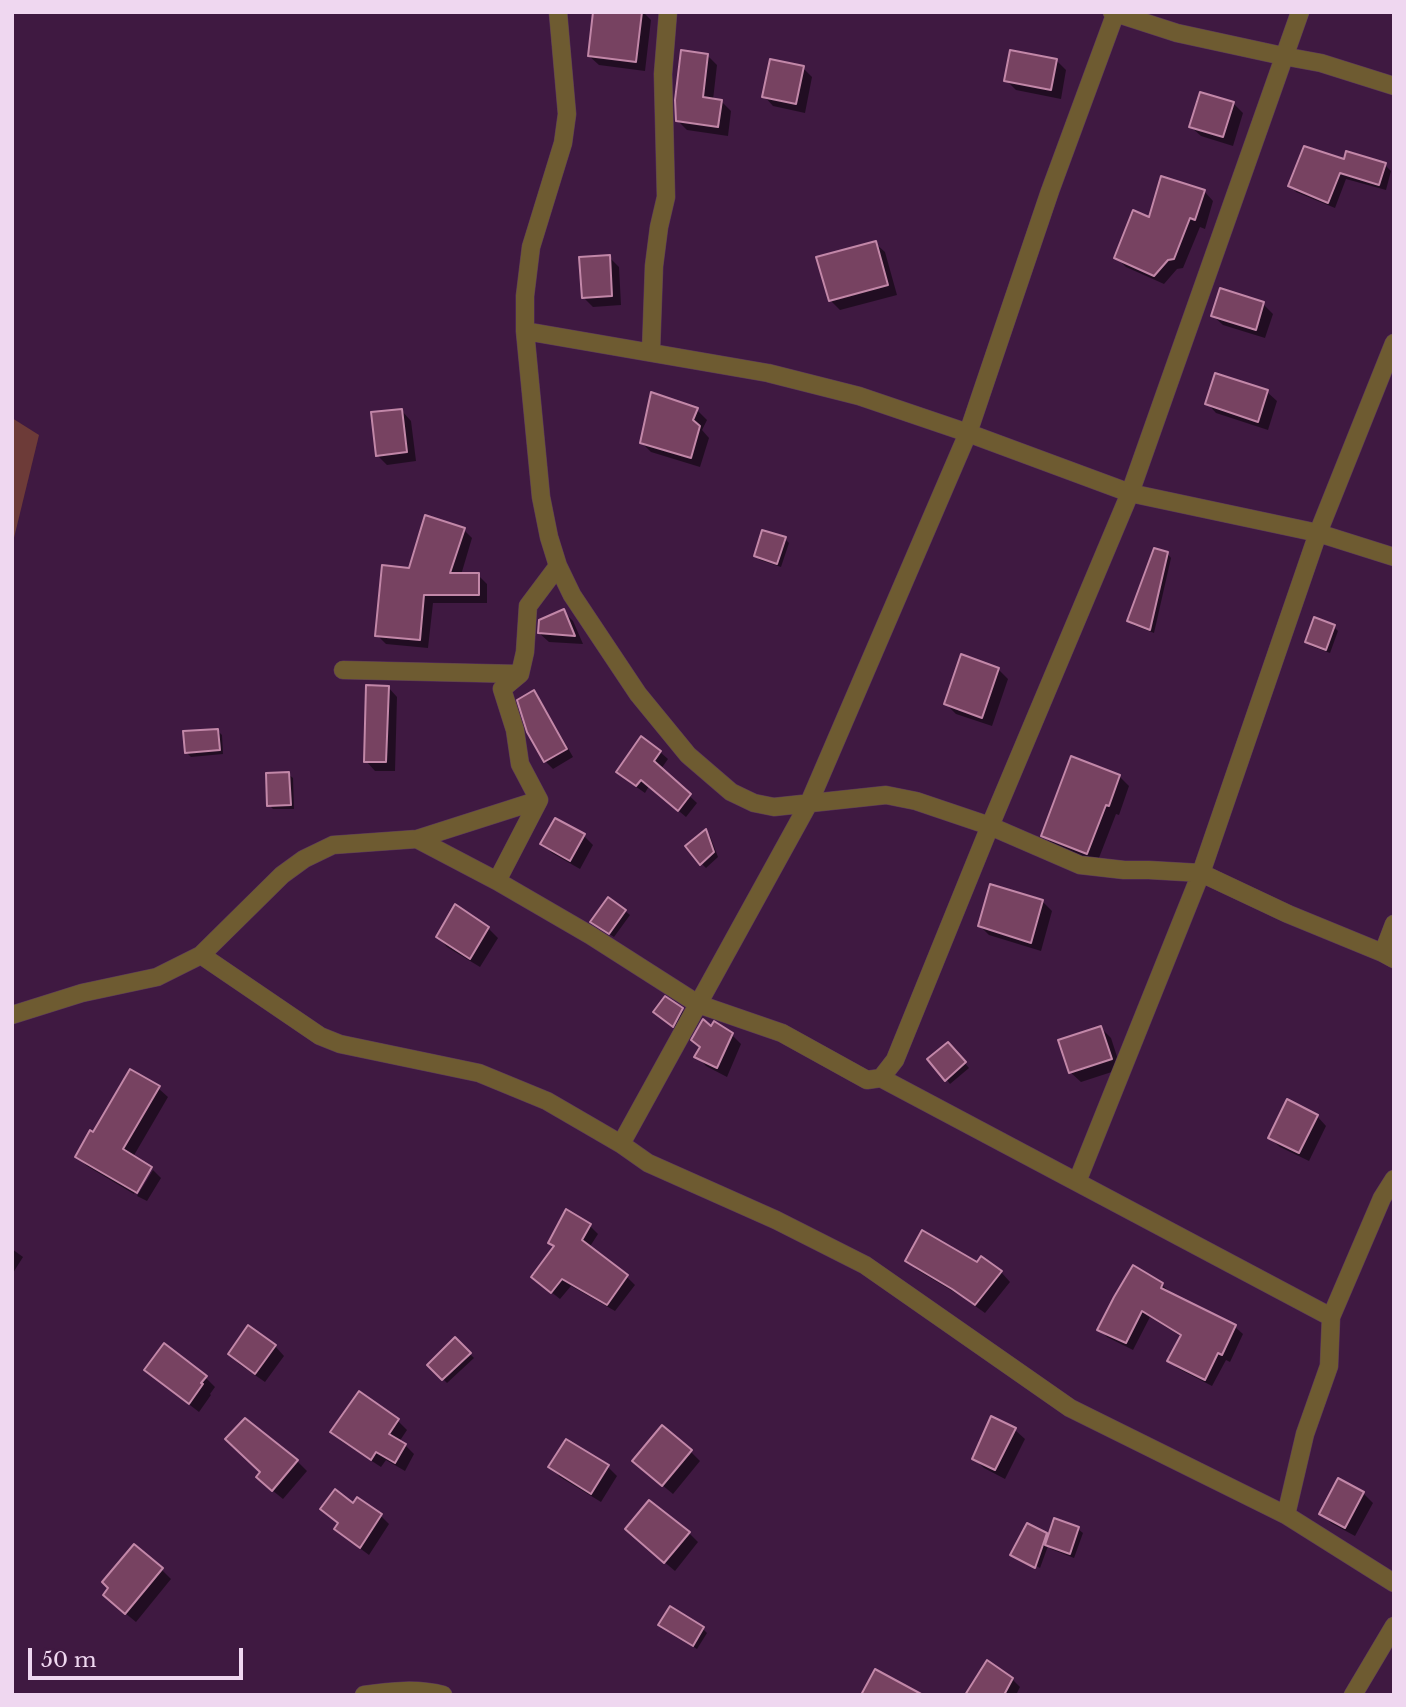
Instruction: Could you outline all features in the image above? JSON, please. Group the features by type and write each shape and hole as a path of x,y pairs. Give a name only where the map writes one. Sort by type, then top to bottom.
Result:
{"street":[{"path":"558,12 567,114 563,143 531,247 525,296 525,331 541,497 558,566 572,595 638,694 688,755 731,792 754,803 774,807 886,795 916,801 990,826 1080,865 1201,873 1287,914 1388,956 1394,924"},
{"path":"651,351 654,266 666,197 663,74 668,12"},
{"path":"881,1078 895,1060 1130,493 1300,12"},
{"path":"621,1144 809,803 968,433 1114,13 1177,33 1321,63 1394,86"},
{"path":"525,331 768,373 859,396 1130,493 1318,533 1394,557"},
{"path":"1077,1182 1201,873 1318,533 1394,343"},
{"path":"539,800 520,764 515,730 502,689 520,674 525,652 528,606 558,566"},
{"path":"343,670 520,674"},
{"path":"12,1014 82,993 157,977 201,955 282,875 304,859 333,845 417,839 539,800"},
{"path":"497,881 539,800"},
{"path":"417,839 590,935 698,1004 782,1032 867,1080 881,1078 1331,1317"},
{"path":"201,955 320,1036 340,1044 479,1073 547,1101 648,1163 776,1220 865,1265 1070,1408 1286,1515 1394,1583"},
{"path":"1286,1515 1306,1434 1329,1366 1331,1317 1382,1198 1394,1179"},
{"path":"1360,1690 1394,1626"},
{"path":"364,1695 425,1690 443,1695"}],"shaded area":[{"path":"12,418 39,435 12,546"}],"building":[{"path":"593,12 642,12 636,62 588,56"},
{"path":"681,50 708,54 703,97 722,100 718,127 676,121 675,100"},
{"path":"1010,50 1057,59 1051,90 1004,81"},
{"path":"770,59 804,66 796,104 762,97"},
{"path":"1200,92 1234,102 1223,137 1189,127"},
{"path":"1304,146 1344,159 1346,151 1386,163 1379,185 1340,173 1328,203 1288,186"},
{"path":"1161,176 1205,190 1195,220 1190,218 1174,259 1168,260 1154,276 1114,258 1133,210 1149,217"},
{"path":"876,241 888,285 829,301 816,257"},
{"path":"610,255 612,296 582,298 579,257"},
{"path":"1220,288 1264,302 1256,330 1211,316"},
{"path":"1215,373 1268,390 1258,422 1205,404"},
{"path":"651,392 698,408 693,420 700,426 691,458 640,443"},
{"path":"402,409 407,452 376,456 371,412"},
{"path":"425,515 465,528 450,573 479,573 479,595 424,595 420,640 375,636 382,565 409,568"},
{"path":"762,530 786,537 777,564 754,556"},
{"path":"1154,548 1168,552 1150,630 1127,621"},
{"path":"564,609 575,636 538,633 539,620"},
{"path":"1314,617 1335,625 1326,650 1305,642"},
{"path":"961,654 999,668 982,718 944,704"},
{"path":"366,685 389,686 386,762 364,762"},
{"path":"534,690 567,749 544,762 527,732 517,700"},
{"path":"218,729 220,750 185,753 183,731"},
{"path":"641,736 661,751 654,761 691,794 678,811 641,780 636,786 616,772"},
{"path":"1071,756 1120,775 1087,854 1041,836"},
{"path":"289,772 291,805 267,806 266,773"},
{"path":"555,818 585,834 570,861 540,844"},
{"path":"706,829 714,852 700,865 685,846"},
{"path":"990,884 1043,900 1031,943 978,926"},
{"path":"608,897 626,910 609,934 590,922"},
{"path":"455,904 489,927 470,959 436,937"},
{"path":"665,996 683,1008 673,1027 653,1012"},
{"path":"703,1019 711,1026 714,1021 733,1033 717,1068 694,1057 700,1047 691,1040"},
{"path":"1101,1026 1112,1059 1069,1073 1058,1040"},
{"path":"948,1042 966,1062 945,1081 927,1059"},
{"path":"130,1069 160,1086 123,1149 152,1167 137,1193 75,1157"},
{"path":"1287,1099 1318,1115 1299,1153 1268,1138"},
{"path":"566,1209 591,1224 582,1240 628,1275 607,1305 562,1279 551,1293 531,1277 554,1246 548,1243"},
{"path":"922,1230 977,1262 981,1256 1002,1271 975,1305 905,1261"},
{"path":"1133,1265 1163,1283 1161,1288 1236,1325 1222,1355 1218,1353 1205,1380 1167,1361 1181,1335 1142,1311 1126,1343 1097,1330"},
{"path":"248,1325 276,1345 255,1374 228,1354"},
{"path":"455,1337 471,1353 442,1380 427,1365"},
{"path":"164,1343 207,1376 189,1404 144,1370"},
{"path":"359,1391 399,1419 389,1434 406,1444 395,1463 376,1452 371,1460 330,1432"},
{"path":"991,1416 1016,1428 995,1470 972,1459"},
{"path":"245,1418 298,1460 272,1491 256,1477 260,1472 225,1439"},
{"path":"662,1425 692,1450 662,1486 632,1461"},
{"path":"566,1439 609,1465 591,1494 548,1467"},
{"path":"1338,1478 1364,1492 1345,1528 1319,1514"},
{"path":"335,1489 353,1503 357,1497 382,1514 360,1548 334,1529 338,1523 320,1509"},
{"path":"649,1500 690,1532 664,1563 625,1529"},
{"path":"1054,1518 1079,1527 1070,1554 1045,1545"},
{"path":"1027,1523 1047,1533 1035,1568 1010,1555"},
{"path":"134,1544 163,1568 125,1614 103,1595 108,1588 102,1582"},
{"path":"670,1606 704,1627 693,1646 658,1625"},
{"path":"987,1660 1013,1678 1004,1695 965,1695"},
{"path":"875,1669 923,1695 861,1695"}]}
